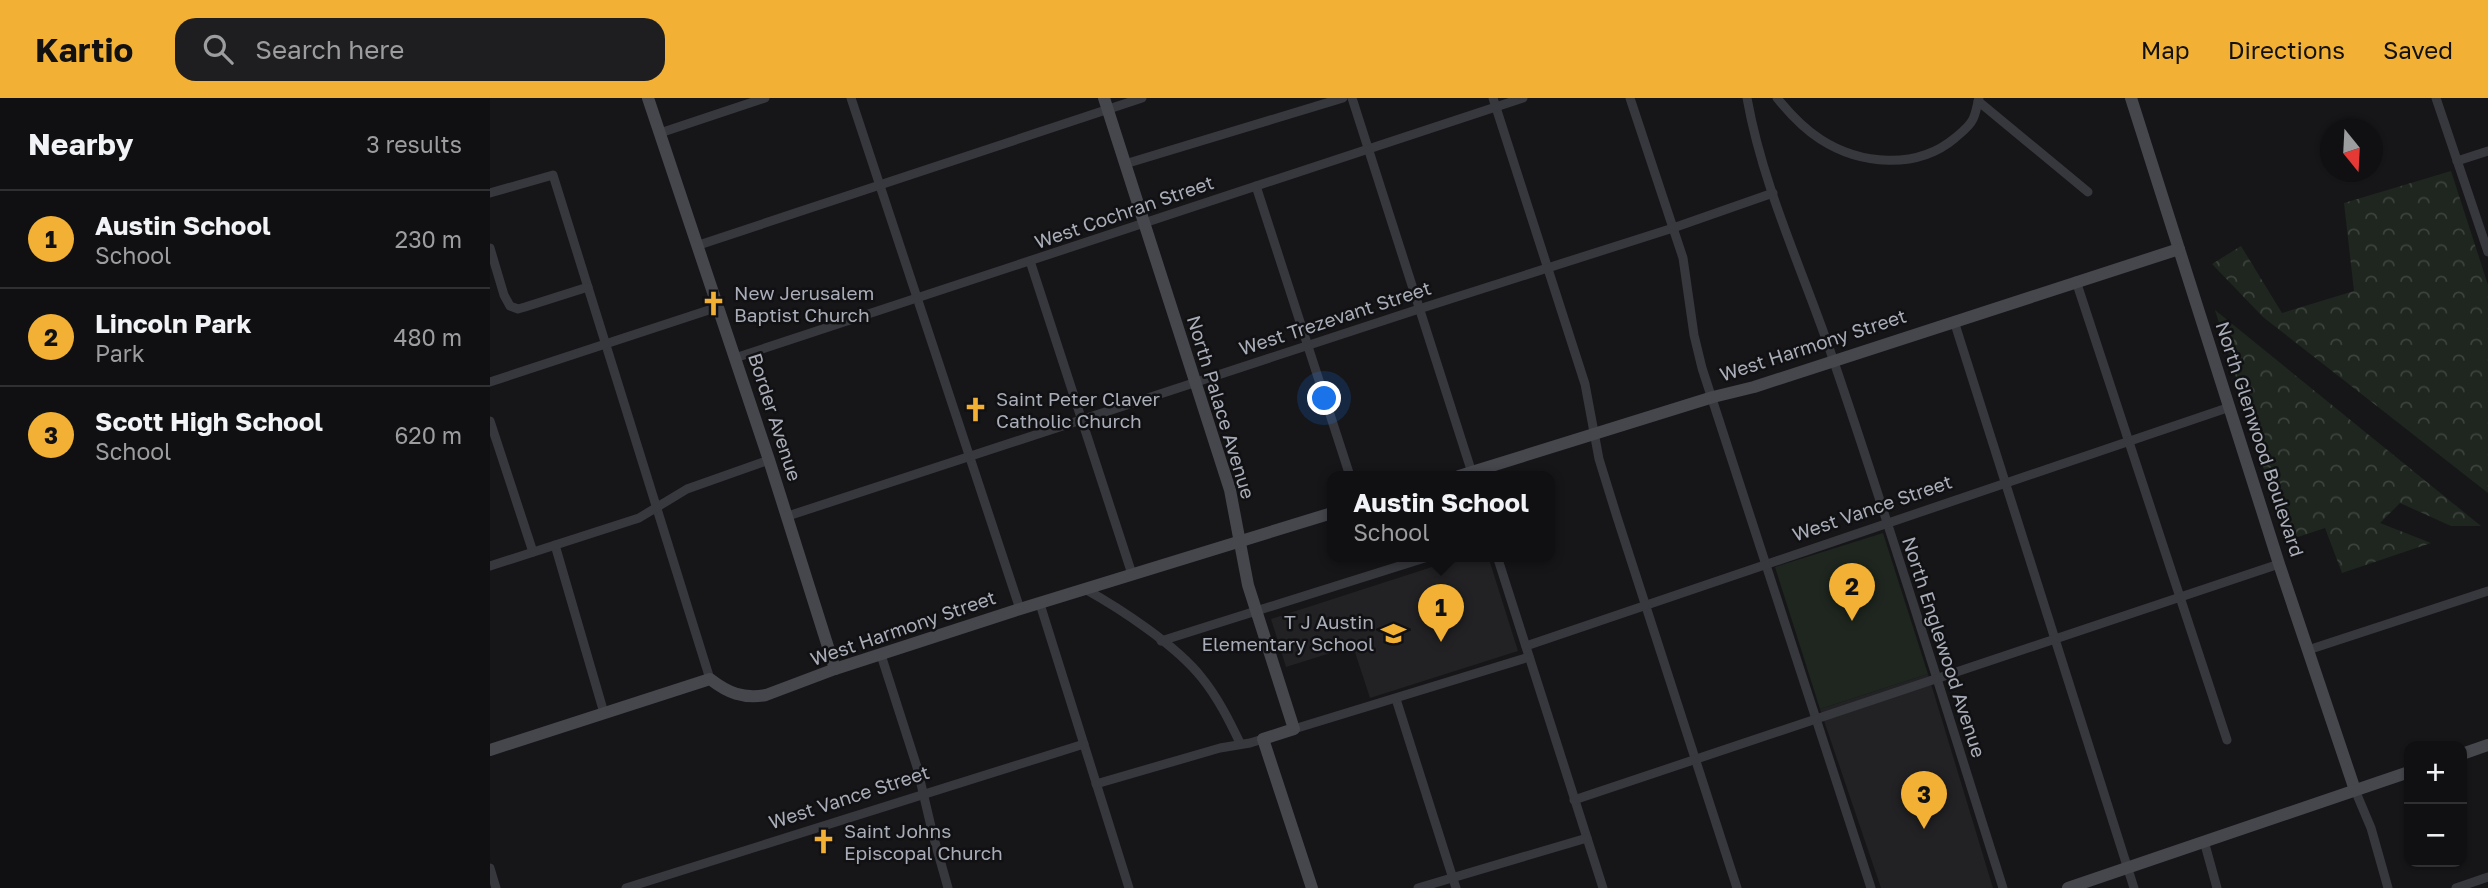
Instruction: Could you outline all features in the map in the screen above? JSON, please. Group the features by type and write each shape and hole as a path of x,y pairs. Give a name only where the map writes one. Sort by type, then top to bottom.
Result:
{"street":[{"name":"Border Avenue","path":"648,98 788,516 835,669"},
{"path":"660,133 765,98"},
{"path":"851,98 1020,609"},
{"path":"699,245 880,185 1106,104 1142,98"},
{"path":"1125,164 1343,98"},
{"path":"1352,98 1467,471"},
{"name":"West Cochran Street","path":"735,358 1369,149 1494,103 1523,98"},
{"path":"1630,98 1683,258 1694,335 1815,720 1871,888"},
{"name":"North Englewood Avenue","path":"1747,98 1773,193 1833,360 2003,888"},
{"path":"1777,98 1805,128 1839,149 1878,160 1901,161 1918,158 1949,144 1973,120 1978,100 2088,192"},
{"name":"North Glenwood Boulevard","path":"2131,98 2278,564 2355,790"},
{"path":"2436,98 2488,252"},
{"path":"1494,103 1585,384 1599,459 1737,888"},
{"name":"North Palace Avenue","path":"1106,104 1230,490 1240,556 1294,729"},
{"path":"2457,161 2488,151"},
{"path":"490,193 553,175 710,679 490,750"},
{"path":"1256,186 1348,471"},
{"name":"West Trezevant Street","path":"788,516 1773,193"},
{"path":"490,248 510,306 518,309 588,287"},
{"name":"West Harmony Street","path":"1480,471 1713,397 1754,387 2179,249"},
{"path":"1030,261 1132,574"},
{"path":"2076,281 2227,740"},
{"path":"490,382 718,307"},
{"path":"1954,321 2134,888"},
{"name":"West Vance Street","path":"1526,646 2230,407"},
{"path":"490,421 533,552"},
{"path":"490,566 629,522 687,489 769,460"},
{"name":"West Harmony Street","path":"710,679 725,690 740,696 755,697 1020,609 1327,515"},
{"path":"555,545 604,713"},
{"path":"1161,641 1412,562"},
{"path":"1499,562 1603,888"},
{"path":"1574,800 2278,564"},
{"path":"1085,589 1110,603 1187,662 1201,677 1226,714 1240,743"},
{"path":"2308,650 2488,591"},
{"path":"1040,604 1129,888"},
{"path":"881,655 924,793 948,888"},
{"path":"1097,784 1240,743 1250,743 1529,657"},
{"path":"1396,699 1456,888"},
{"path":"1263,739 1312,888"},
{"name":"West Vance Street","path":"626,888 649,884 924,793 1084,744"},
{"path":"2467,752 2488,745"},
{"path":"2068,888 2404,774"},
{"path":"2355,790 2371,828 2388,888"},
{"path":"1418,888 1587,838"},
{"path":"2204,841 2217,888"},
{"path":"490,868 496,888"},
{"path":"2456,888 2488,877"}],"shaded area":[{"name":"T J Austin Elementary School","path":"1447,562 1490,562 1518,651 1370,698 1353,646 1286,667 1271,619"},
{"path":"1928,674 1993,888 1881,888 1820,709"}],"green space":[{"path":"2451,171 2488,285 2488,493 2263,317 2212,264 2241,246 2282,313 2354,291 2344,203"},
{"path":"2215,310 2481,526 2451,526 2400,503 2380,523 2431,543 2342,573 2325,528 2286,541"},
{"path":"1883,533 1928,674 1820,709 1775,567"}],"place":[{"name":"New Jerusalem Baptist Church","path":"714,304"},
{"name":"Saint Peter Claver Catholic Church","path":"976,410"},
{"name":"Lincoln Park","path":"1852,621"},
{"name":"T J Austin Elementary School","path":"1394,633"},
{"name":"Austin School","path":"1441,642"},
{"name":"Scott High School","path":"1924,829"},
{"name":"Saint Johns Episcopal Church","path":"824,842"}]}
